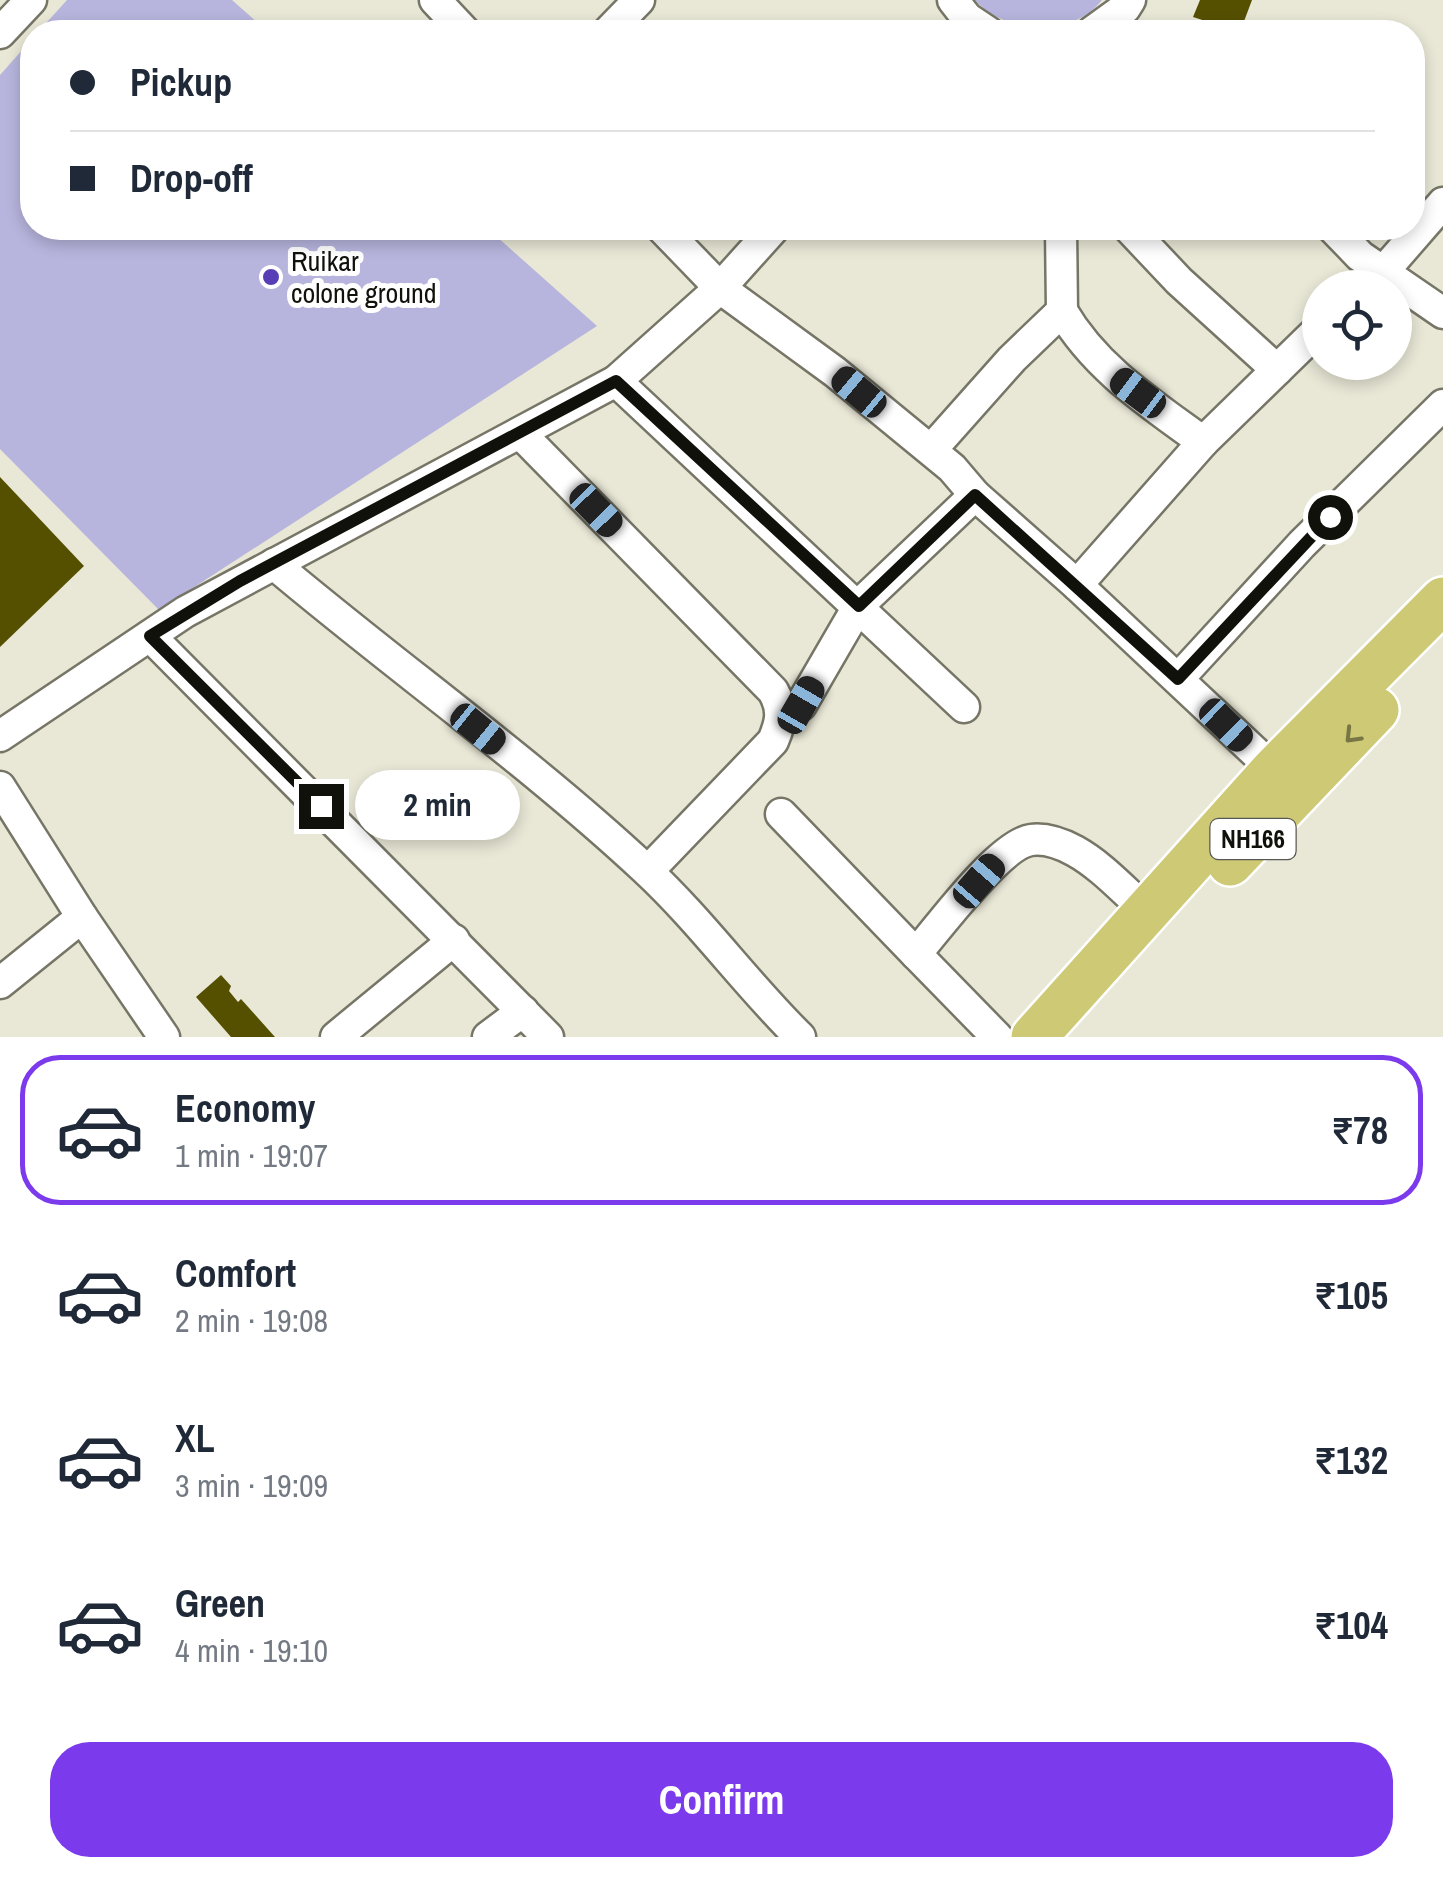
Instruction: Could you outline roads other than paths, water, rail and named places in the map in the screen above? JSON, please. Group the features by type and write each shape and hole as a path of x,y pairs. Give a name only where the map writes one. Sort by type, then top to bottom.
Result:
{"highway":[{"name":"NH166","path":"1034,1037 1274,770 1443,600"},
{"name":"NH166","path":"1064,1037 1443,640"}],"street":[{"path":"0,33 32,0"},
{"path":"434,0 453,20"},
{"path":"620,20 639,0"},
{"path":"1425,223 1443,203"},
{"path":"674,240 720,288 836,372 952,468 975,495 1078,585 1274,770"},
{"path":"0,736 185,612 616,381 720,288 763,240"},
{"path":"1061,240 1062,312 1080,342 1107,370 1203,442"},
{"path":"1140,240 1178,281 1276,370"},
{"path":"1345,240 1368,270"},
{"path":"1383,270 1410,240"},
{"path":"1412,298 1443,313"},
{"path":"931,450 1012,359 1062,312"},
{"path":"1078,585 1203,442 1302,345"},
{"path":"616,381 964,708"},
{"path":"1178,679 1302,544 1443,405"},
{"path":"520,432 773,691 781,704 781,722 774,742 648,871"},
{"path":"801,705 859,606 975,495"},
{"path":"274,564 372,647 558,792 648,871 800,1037"},
{"path":"150,636 548,1037"},
{"path":"0,787 164,1037"},
{"path":"781,814 996,1037"},
{"path":"916,954 1000,856 1028,840 1050,840 1076,851 1147,912"},
{"path":"0,983 82,917"},
{"path":"336,1037 454,940"},
{"path":"488,1037 522,1011"}],"place":[{"name":"Ruikar colone ground","path":"271,277"}]}
